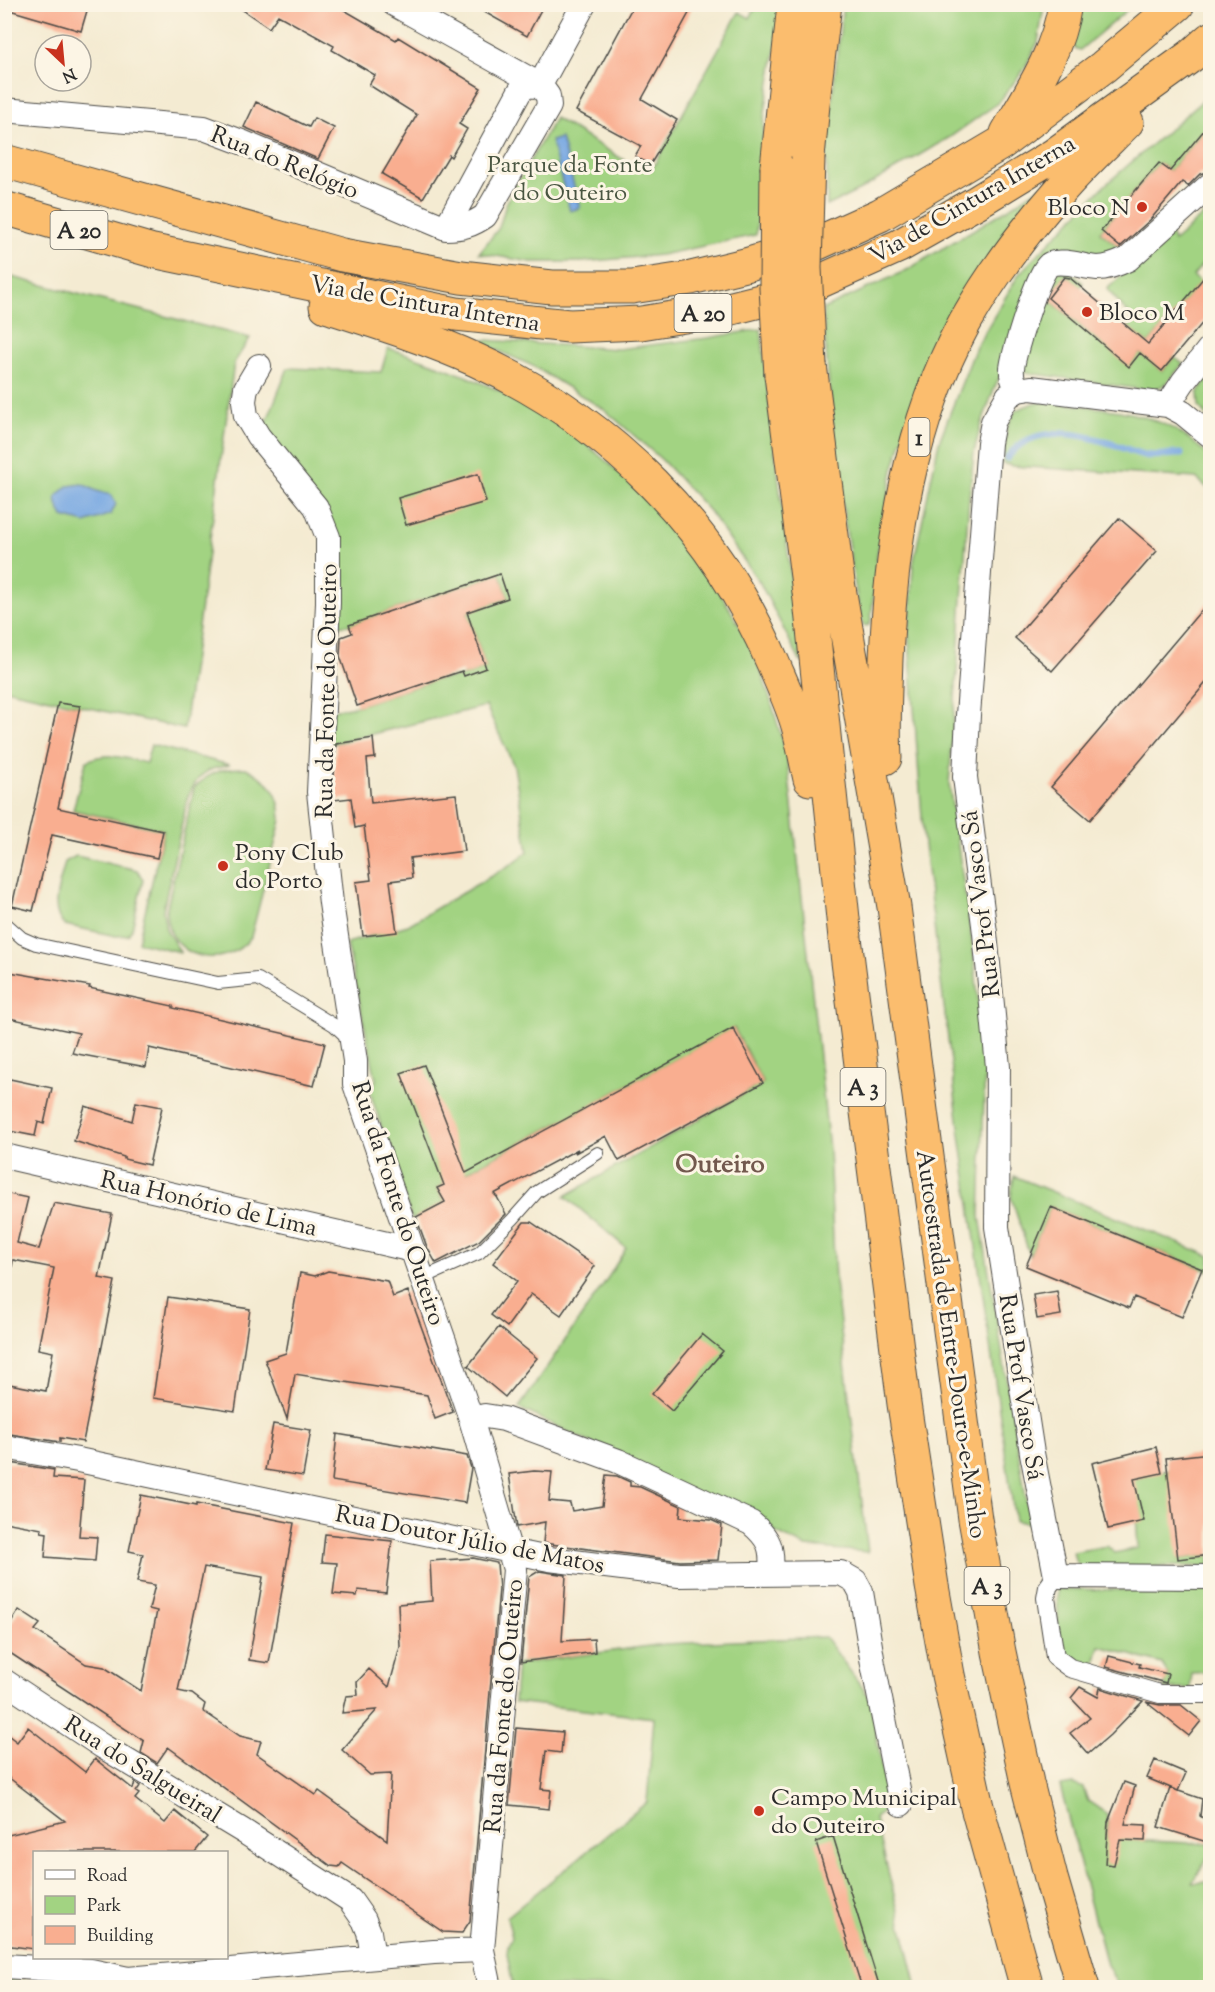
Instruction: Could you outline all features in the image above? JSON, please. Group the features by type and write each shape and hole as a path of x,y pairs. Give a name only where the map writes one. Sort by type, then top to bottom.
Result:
{"highway":[{"path":"794,4 777,167 776,288 838,582 894,907"},
{"path":"825,4 808,157 805,268 795,370 810,600 845,938"},
{"path":"1000,144 1044,67 1057,39 1065,4"},
{"name":"Via de Cintura Interna","path":"4,161 342,255 461,278 552,287 632,287 700,276 749,264 818,243 880,215 1000,144 1103,67 1178,4"},
{"name":"Via de Cintura Interna","path":"4,208 153,251 456,314 546,324 591,326 642,323 728,309 772,298 814,284 899,246 1054,155 1201,48"},
{"name":"1","path":"894,907 884,730 890,597 904,495 928,406 945,362 966,322 989,283 1016,245 1058,192 1201,48"},
{"path":"153,251 391,327 478,361 555,404 623,454 656,485 688,520 728,574 760,633 785,690 802,745 845,938"},
{"name":"Autoestrada de Entre-Douro-e-Minho","path":"894,907 975,1519 999,1652 1027,1783 1051,1878 1083,1988"},
{"name":"A 3","path":"845,938 904,1404 932,1586 948,1675 977,1807 1027,1988"}],"street":[{"path":"394,4 540,85 548,96 549,106 485,216 463,228 446,228 520,91 527,86 540,85"},
{"path":"540,85 584,4"},
{"name":"Rua do Relógio","path":"4,110 204,128 446,228"},
{"path":"1210,185 1128,259 1118,264 1097,268 1059,262 1047,265 1042,272 1012,366 1012,376 1018,390 1031,387 1168,405 1188,417 1210,435"},
{"path":"1168,405 1178,388 1210,348"},
{"name":"Rua da Fonte do Outeiro","path":"259,366 246,388 244,402 246,416 258,436 316,507 328,537 328,603 319,792 331,903 356,1084 471,1419 515,1569 482,1950 490,1988"},
{"name":"Rua Prof Vasco Sá","path":"1018,390 1008,396 993,422 989,443 965,777 985,933 998,1066 998,1227 1032,1453 1056,1576"},
{"name":"Rua Honório de Lima","path":"4,1156 413,1250"},
{"path":"471,1419 485,1416 504,1419 618,1461 751,1523 763,1532 771,1546 771,1573"},
{"name":"Rua Doutor Júlio de Matos","path":"4,1447 78,1460 549,1559 679,1575 841,1573 855,1581 861,1592 901,1804"},
{"path":"1210,1576 1056,1576 1048,1587 1046,1598 1055,1657 1070,1668 1160,1694 1210,1694"},
{"name":"Rua do Salgueiral","path":"4,1681 102,1746 243,1831 350,1900 367,1926 373,1957"},
{"path":"4,1966 91,1971 128,1983 373,1957 482,1950"}],"lane":[{"path":"4,922 22,938 36,944 218,983 258,979 343,1031 352,1044"},
{"path":"423,1278 479,1253 537,1192 598,1153"}],"green space":[{"name":"Parque da Fonte do Outeiro","path":"757,5 783,5 764,118 756,235 661,255 582,262 531,262 479,253 499,228 506,204 555,118 627,162 652,169 739,12 750,18"},
{"path":"843,5 1044,5 1038,42 1023,71 998,103 950,137 860,190 827,206 827,144"},
{"path":"1078,5 1133,5 1080,50 1074,48 1071,42"},
{"path":"1210,94 1210,123 1170,171 1159,163 1100,232 1124,251 1117,258 1053,258 994,389 974,452 949,784 973,949 985,1067 980,1217 1030,1523 1015,1521 960,1135 924,845 909,639 913,565 939,442 976,347 1019,274 1103,187"},
{"path":"1052,179 922,378 893,470 877,555 871,620 869,625 864,626 854,581 842,504 823,309 907,270 1006,210"},
{"path":"1210,209 1210,255 1193,276 1201,282 1148,344 1128,327 1134,320 1107,289 1170,231 1174,241"},
{"path":"1067,269 1083,283 1080,287 1066,275 1047,298 1129,366 1140,353 1162,371 1174,357 1183,364 1165,384 1155,388 1139,389 1021,372 1047,274"},
{"path":"4,275 250,338 234,363 184,729 5,689"},
{"path":"761,329 802,662 760,583 709,511 662,460 605,410 533,366 483,344 482,341 618,349"},
{"path":"388,348 463,375 514,398 561,425 606,461 655,509 698,561 734,617 762,674 787,759 829,1149 835,1282 868,1552 806,1547 519,1408 626,1248 565,1196 763,1083 734,1028 437,1188 445,1202 412,1220 370,1092 376,1080 347,943 408,925 528,852 514,766 486,706 327,745 331,710 357,706 435,680 464,676 486,668 467,612 508,598 500,574 349,625 328,626 334,543 262,433 288,368 381,372"},
{"path":"1210,374 1210,421 1199,406 1198,392"},
{"path":"1050,402 1120,411 1170,427 1188,438 1210,457 1210,490 1196,478 1012,466 1002,463 1007,428 1016,410 1034,403"},
{"path":"151,745 230,765 204,773 188,796 163,910 166,929 180,952 138,942 164,830 73,810 86,762 93,758 108,756 146,763"},
{"name":"Pony Club do Porto","path":"246,768 272,788 278,802 281,820 251,937 240,948 227,955 199,956 176,941 169,928 166,912 194,788 217,772"},
{"path":"76,856 137,870 143,880 132,929 128,935 116,936 65,925 60,919 56,904 58,887 65,862"},
{"path":"1014,1176 1210,1256 1210,1272 1051,1207 1030,1256 1011,1197"},
{"path":"1173,1469 1179,1559 1210,1555 1210,1566 1081,1567 1075,1560 1073,1552 1107,1546 1115,1553 1138,1548 1134,1479"},
{"path":"1057,1589 1210,1591 1210,1672 1192,1673 1190,1689 1164,1689 1168,1674 1162,1664 1100,1646 1093,1670 1076,1666 1059,1651"},
{"name":"Campo Municipal do Outeiro","path":"825,1637 870,1698 888,1804 875,1819 917,1987 513,1987 507,1954 512,1937 507,1917 647,1802 654,1718 514,1702 517,1664 664,1644"},
{"path":"1074,1784 1083,1788 1088,1801 1107,1814 1107,1839 1210,1844 1210,1854 1192,1883 1210,1882 1210,1987 1126,1988 1126,1986 1118,1985 1105,1961 1060,1786"},
{"path":"5,1980 57,1983 81,1987 5,1987"}],"water":[{"path":"561,138 580,208 570,211 551,141"},
{"path":"82,484 111,495 116,504 111,514 85,523 63,517 56,497 68,486"}],"building":[{"path":"7,4 89,4 81,31 6,9"},
{"path":"234,4 334,4 396,40 398,37 481,88 459,124 467,129 423,198 382,174 417,115 369,85 375,75 332,50 334,46 278,15 269,28"},
{"path":"470,4 544,4 527,36"},
{"path":"634,4 694,4 642,99 677,120 650,165 635,156 641,146 576,111"},
{"path":"256,102 309,127 314,118 334,128 318,159 244,127"},
{"name":"Bloco N","path":"1210,123 1209,171 1200,174 1188,186 1182,182 1150,220 1120,247 1101,231 1159,163 1170,171"},
{"path":"1210,270 1210,314 1162,371 1140,353 1129,367 1048,298 1064,277 1070,278 1148,344"},
{"path":"478,474 486,502 406,525 398,498"},
{"path":"1119,518 1157,551 1052,671 1015,638"},
{"path":"500,574 508,598 467,612 486,668 464,676 462,671 357,706 340,656 341,637 352,633 349,625"},
{"path":"1210,600 1210,678 1090,820 1051,787"},
{"path":"58,703 80,706 58,808 163,831 157,858 52,835 33,911 12,906"},
{"path":"373,738 375,758 367,759 371,803 456,794 464,851 410,858 412,878 390,881 397,932 363,936 356,882 371,880 364,826 355,828 351,798 334,800 333,792 336,744"},
{"path":"4,971 90,986 89,988 325,1043 314,1086 149,1048 146,1067 72,1053 79,1033 4,1017"},
{"path":"733,1028 763,1083 619,1161 606,1136 494,1194 506,1214 479,1241 436,1263 427,1247 416,1217 445,1202 437,1188 444,1185 401,1073 424,1065 466,1173"},
{"path":"10,1079 52,1088 44,1124 38,1122 35,1136 4,1130 4,1102"},
{"path":"136,1102 162,1107 149,1165 124,1159 124,1157 74,1141 85,1106 132,1121"},
{"path":"4,1193 28,1198 17,1243 39,1249 54,1203 112,1214 99,1278 115,1281 83,1442 60,1438 60,1442 4,1433 4,1383 46,1391 53,1352 38,1349 54,1268 13,1260 12,1268 4,1267"},
{"path":"1051,1207 1202,1269 1182,1317 1134,1297 1129,1308 1026,1266"},
{"path":"524,1222 531,1222 595,1266 561,1315 531,1294 507,1327 491,1315 517,1281 493,1263"},
{"path":"328,1271 387,1281 393,1297 408,1291 453,1412 435,1419 427,1395 295,1374 287,1419 265,1360 286,1353 300,1273 315,1276"},
{"path":"1057,1291 1061,1315 1037,1319 1033,1295"},
{"path":"168,1297 250,1309 235,1411 153,1398"},
{"path":"499,1327 537,1358 505,1397 468,1366"},
{"path":"702,1334 723,1351 672,1411 652,1394"},
{"path":"273,1424 311,1430 303,1476 265,1470"},
{"path":"337,1434 467,1456 471,1468 465,1503 332,1481"},
{"path":"1156,1447 1162,1473 1134,1479 1144,1521 1108,1529 1092,1463"},
{"path":"1210,1453 1210,1555 1178,1559 1166,1458"},
{"path":"4,1462 54,1470 53,1478 84,1480 79,1536 97,1537 95,1561 45,1557 47,1533 41,1532 42,1529 4,1522"},
{"path":"534,1471 552,1472 549,1501 570,1503 572,1511 602,1506 606,1475 617,1476 630,1482 630,1486 640,1487 681,1506 680,1517 711,1520 722,1525 718,1560 680,1561 543,1543 545,1522 517,1527 509,1474"},
{"path":"141,1495 294,1523 269,1663 249,1660 263,1577 204,1567 178,1691 192,1694 205,1704 203,1711 240,1736 261,1741 257,1754 316,1795 319,1791 387,1840 391,1774 370,1775 342,1750 377,1710 342,1713 346,1696 358,1695 357,1682 369,1669 389,1687 400,1647 398,1604 432,1601 430,1561 473,1558 497,1563 499,1589 470,1921 462,1933 443,1932 342,1863 339,1867 331,1866 168,1747 157,1763 141,1753 144,1741 4,1649 4,1619 11,1623 19,1610 40,1624 35,1630 86,1664 104,1667 141,1691 157,1611 149,1609 155,1585 137,1582 143,1554 129,1551"},
{"path":"325,1534 392,1541 386,1593 358,1590 357,1596 333,1594 337,1563 322,1562"},
{"path":"539,1571 566,1575 562,1641 594,1639 595,1652 521,1662 529,1577"},
{"path":"1109,1656 1168,1674 1166,1683 1106,1667"},
{"path":"1080,1687 1098,1697 1100,1688 1143,1701 1088,1754 1070,1733 1090,1718 1071,1698"},
{"path":"1146,1702 1181,1705 1201,1721 1189,1736"},
{"path":"28,1727 85,1772 95,1759 133,1789 135,1782 140,1786 136,1792 139,1794 135,1799 165,1823 175,1811 207,1837 196,1851 33,1851 33,1949 4,1945 4,1836 65,1821 4,1774 4,1732 17,1742"},
{"path":"516,1728 563,1732 561,1753 546,1751 541,1789 551,1790 549,1809 509,1805"},
{"path":"1155,1760 1186,1773 1178,1791 1147,1778"},
{"path":"1124,1782 1135,1786 1125,1824 1146,1825 1145,1841 1120,1840 1114,1865 1105,1864 1108,1822"},
{"path":"1170,1788 1202,1799 1200,1816 1210,1823 1210,1843 1158,1827"},
{"path":"833,1836 880,1988 862,1988 816,1842"}],"waterway":[{"path":"1007,458 1030,439 1058,434 1089,437 1144,455 1181,454"}],"place":[{"name":"Bloco N","path":"1142,207"},
{"name":"Bloco M","path":"1087,312"},
{"name":"Pony Club do Porto","path":"223,866"},
{"name":"Campo Municipal do Outeiro","path":"759,1811"}],"district":[{"name":"Outeiro","path":"720,1163"}]}
